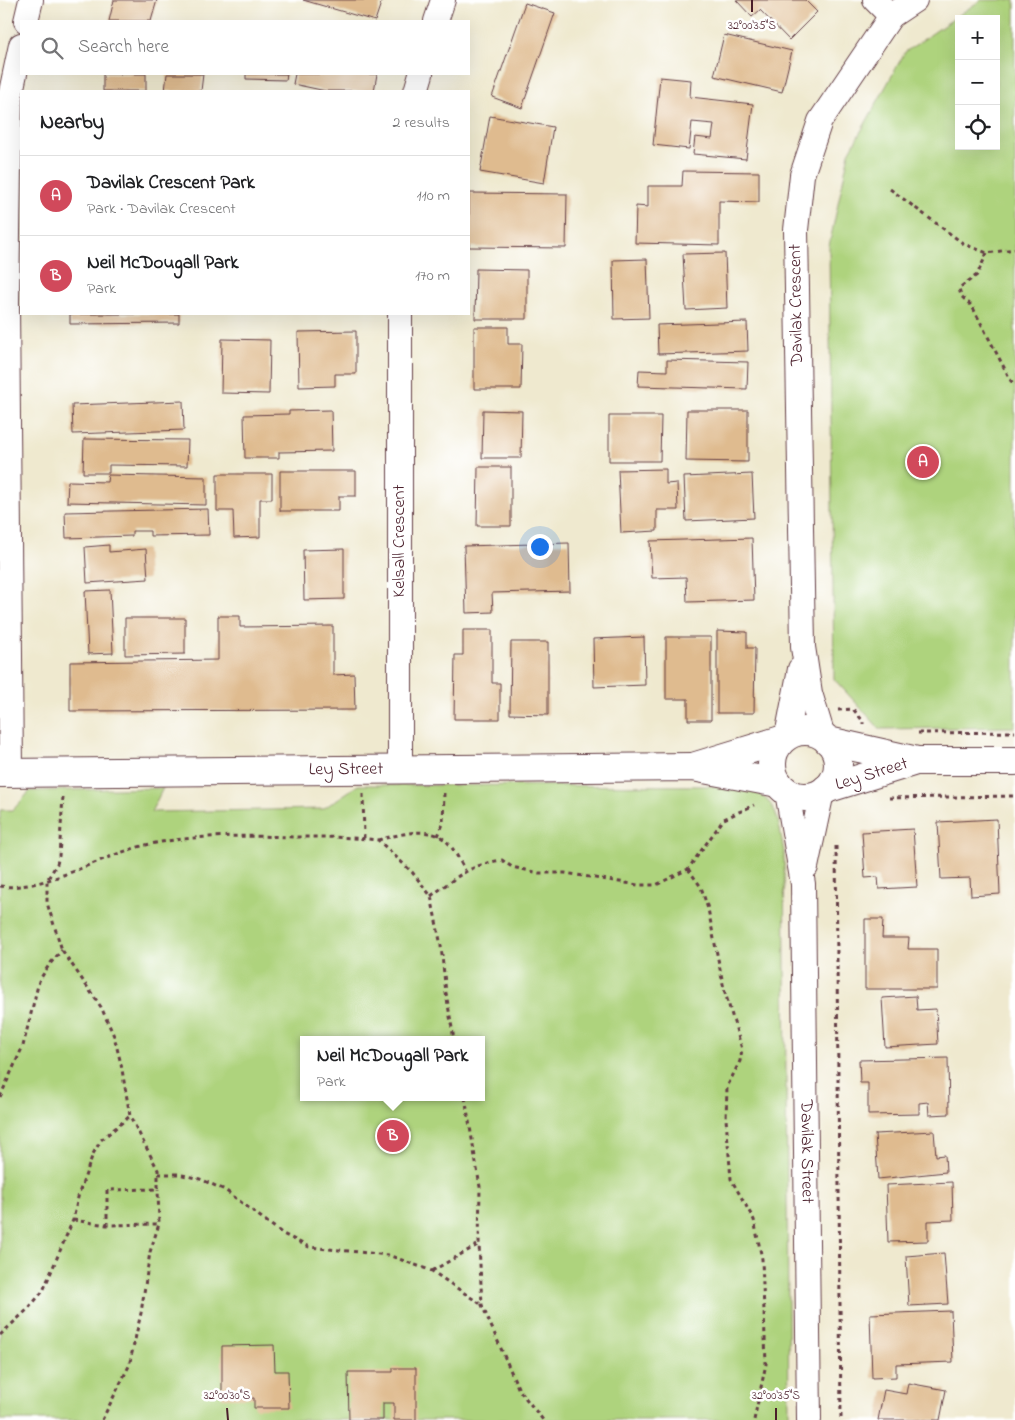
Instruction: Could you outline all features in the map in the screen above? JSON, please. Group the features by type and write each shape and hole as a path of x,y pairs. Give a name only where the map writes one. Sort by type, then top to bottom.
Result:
{"street":[{"path":"26,20 31,0"},
{"path":"436,20 443,0"},
{"name":"Davilak Crescent","path":"826,739 810,693 803,647 796,230 802,175 820,121 883,8 915,0"},
{"path":"5,773 7,311 5,97 20,48"},
{"path":"416,90 421,75"},
{"name":"Kelsall Crescent","path":"400,315 400,769"},
{"name":"Davilak Crescent","path":"784,738 797,694 803,647"},
{"name":"Ley Street","path":"693,767 809,731 826,739 917,761 1015,761"},
{"path":"782,788 772,762 774,752 784,738"},
{"name":"Ley Street","path":"824,790 834,778 838,765 835,752 826,739"},
{"name":"Ley Street","path":"5,773 693,767 782,788 802,797 917,761"},
{"name":"Davilak Street","path":"782,788 803,884 810,1420"},
{"name":"Davilak Street","path":"803,884 824,790"}],"path":[{"path":"890,189 964,244 988,253 1015,250"},
{"path":"988,253 977,275 959,288 961,296 972,306 1011,381 1015,384"},
{"path":"863,721 871,727"},
{"path":"917,733 1015,732"},
{"path":"438,836 443,824 444,787"},
{"path":"363,788 364,838"},
{"path":"63,793 57,864 47,880 48,903 62,950 101,1008 114,1036 130,1116 158,1174 159,1224 150,1252 141,1313 129,1366 102,1420"},
{"path":"883,798 1015,796"},
{"path":"431,896 465,870 482,863 502,860 512,867 539,873 565,873 638,885 656,885 688,869 724,818 757,804"},
{"path":"0,886 21,885 47,880 111,854 174,839 243,836 364,838 378,840 419,832 438,836 447,841 465,870"},
{"path":"836,837 841,1420"},
{"path":"378,840 412,872 431,896 441,946 453,1036"},
{"path":"688,869 701,887 708,909 724,989 742,1050 740,1061 727,1087 726,1119 731,1178 754,1220 762,1260 766,1364 754,1420"},
{"path":"0,1097 23,1046 39,981 62,950"},
{"path":"466,1101 480,1187 478,1244 482,1306 519,1390 543,1420"},
{"path":"0,1335 28,1309 43,1291 73,1220 79,1193 93,1154 108,1133 130,1116"},
{"path":"158,1174 178,1174 200,1179 225,1190 283,1234 309,1247 388,1255 432,1271 482,1306"},
{"path":"107,1226 107,1190 158,1189"},
{"path":"73,1220 107,1226 159,1224"},
{"path":"432,1271 478,1244"},
{"path":"0,1327 4,1331"}],"green space":[{"path":"981,0 1015,0 1015,727 880,729 834,679 829,246 849,153 905,52 955,18 955,150 1000,150 1000,15 959,15"},
{"path":"358,785 736,786 750,790 768,801 777,817 784,852 789,1420 0,1420 0,810 13,810 30,791 163,788 151,812 323,809"}],"building":[{"path":"114,0 157,0 151,20 109,20"},
{"path":"303,0 382,0 375,20"},
{"path":"736,0 805,0 817,12 789,40 760,10 752,17"},
{"path":"525,3 555,13 522,108 492,97"},
{"path":"724,35 792,51 782,92 714,76"},
{"path":"103,75 146,75 146,90 103,90"},
{"path":"167,75 203,75 201,90 165,90"},
{"path":"246,75 287,75 286,80 246,79"},
{"path":"295,75 377,75 374,90 321,90 293,84"},
{"path":"660,77 691,80 690,97 753,104 746,159 693,154 695,137 712,139 714,124 692,122 689,149 653,145"},
{"path":"490,116 553,127 544,183 480,172"},
{"path":"683,171 759,172 759,202 719,201 719,245 635,243 636,206 648,207 648,186 682,186"},
{"path":"470,193 567,194 566,248 470,247"},
{"path":"725,253 727,308 686,310 683,254"},
{"path":"647,259 649,318 614,319 613,260"},
{"path":"476,269 527,270 527,319 475,319"},
{"path":"70,315 179,315 179,323 70,324"},
{"path":"747,322 748,351 658,354 657,325"},
{"path":"474,327 508,327 508,344 522,344 521,389 474,389"},
{"path":"356,331 356,374 335,374 335,386 299,387 298,332"},
{"path":"222,339 270,340 269,394 221,393"},
{"path":"667,360 748,362 747,389 638,386 639,370 667,371"},
{"path":"183,401 184,430 73,434 72,405"},
{"path":"331,410 332,451 279,452 279,458 245,458 244,415 289,414 289,411"},
{"path":"483,410 522,411 521,458 482,458"},
{"path":"687,410 748,410 748,462 686,461"},
{"path":"609,416 661,416 660,461 609,461"},
{"path":"84,439 188,440 187,466 109,465 109,473 83,473"},
{"path":"478,467 511,467 511,526 477,526"},
{"path":"666,469 666,484 677,483 678,510 657,510 657,531 621,533 618,470"},
{"path":"280,471 356,471 356,496 339,496 339,511 280,511"},
{"path":"217,474 272,474 272,499 260,499 260,537 234,538 233,511 217,511"},
{"path":"752,474 754,518 686,521 684,477"},
{"path":"108,475 206,477 206,505 67,502 68,481 107,482"},
{"path":"208,509 209,535 150,536 150,531 132,531 132,536 66,538 65,512"},
{"path":"752,538 754,600 687,602 686,577 652,578 650,541"},
{"path":"569,543 570,591 492,593 493,612 466,613 464,546"},
{"path":"109,545 109,552 146,549 148,579 87,583 85,547"},
{"path":"344,549 344,599 304,600 303,550"},
{"path":"110,590 113,653 88,654 85,591"},
{"path":"218,616 240,616 240,627 333,626 333,675 354,674 355,710 70,711 70,662 218,660"},
{"path":"125,618 185,618 185,654 125,655"},
{"path":"463,630 492,630 492,683 500,683 500,719 454,719 455,655 463,655"},
{"path":"717,631 747,632 747,648 755,648 754,713 717,713"},
{"path":"644,637 645,685 594,687 593,639"},
{"path":"666,637 711,637 711,720 688,720 688,699 666,699"},
{"path":"511,642 548,642 548,715 510,714"},
{"path":"997,819 1000,894 971,896 970,878 941,879 938,822"},
{"path":"913,829 917,887 879,889 878,877 865,878 862,832"},
{"path":"865,919 883,919 882,938 909,938 908,949 937,949 937,989 865,989"},
{"path":"916,996 917,1010 936,1009 938,1044 885,1047 882,998"},
{"path":"948,1058 949,1114 929,1115 928,1102 919,1103 919,1114 868,1115 868,1083 860,1083 859,1060"},
{"path":"934,1131 936,1156 945,1155 946,1172 878,1179 875,1134"},
{"path":"952,1182 953,1220 928,1221 928,1241 888,1242 886,1185"},
{"path":"944,1253 948,1304 909,1306 906,1256"},
{"path":"951,1311 953,1362 896,1364 896,1377 872,1378 870,1314"},
{"path":"274,1345 275,1371 288,1371 289,1408 254,1408 254,1398 222,1398 222,1346"},
{"path":"393,1368 416,1368 416,1420 394,1420 394,1403 383,1403 383,1420 349,1420 348,1372 393,1372"},
{"path":"908,1383 946,1390 940,1420 878,1420 884,1390 906,1394"}],"place":[{"name":"Davilak Crescent Park","path":"923,462"},
{"name":"Neil McDougall Park","path":"393,1136"}]}
